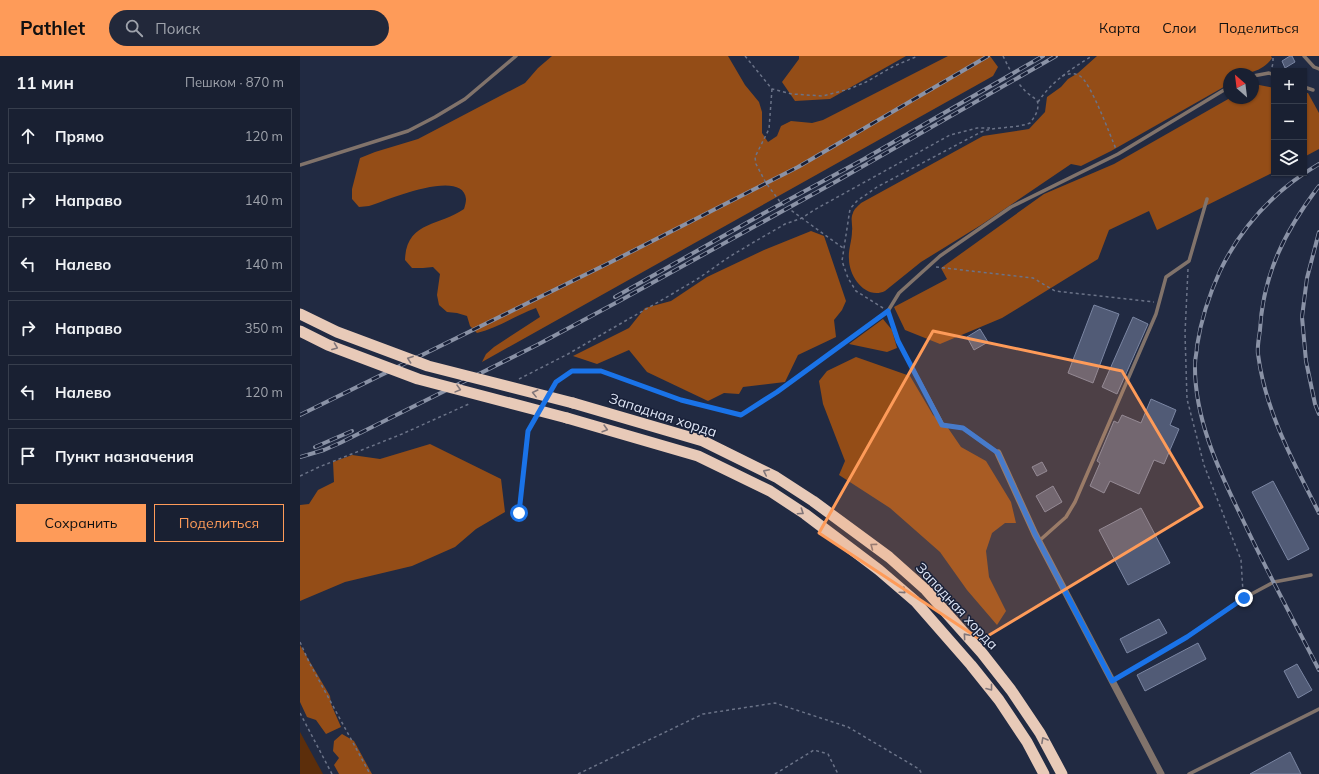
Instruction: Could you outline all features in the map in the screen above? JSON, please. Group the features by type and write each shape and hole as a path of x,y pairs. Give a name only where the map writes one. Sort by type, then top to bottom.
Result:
{"highway":[{"name":"Западная хорда","path":"300,314 337,332 428,366 573,403 703,441 776,477 814,501 882,553 926,590 982,653 1011,690 1040,733 1062,774"},
{"name":"Западная хорда","path":"300,331 328,345 418,378 567,418 698,456 770,491 805,514 879,570 915,602 971,665 999,700 1027,742 1044,774"}],"street":[{"path":"998,453 1039,541 1161,774"}],"lane":[{"path":"300,165 408,131 465,99 516,56"},
{"path":"1304,56 1314,67 1319,69"},
{"path":"1259,75 1270,73"},
{"path":"1307,88 1313,90"},
{"path":"998,453 963,428 942,425 898,341 888,311 899,293 940,256 1011,207 1118,154 1223,91"},
{"path":"1039,541 1066,517 1074,502 1156,314 1166,277 1189,261 1206,199"},
{"path":"1112,681 1187,637 1244,598 1274,582 1311,575"},
{"path":"1189,774 1319,709"}],"path":[{"path":"745,56 772,89 792,94 823,96 849,89 866,82 894,66 918,56"},
{"path":"1003,56 1010,70"},
{"path":"1038,102 1044,93 1062,76 1092,56"},
{"path":"1270,73 1273,63 1272,56"},
{"path":"1062,76 1071,74 1078,75 1083,78 1091,92 1118,154"},
{"path":"516,380 568,354 666,298 699,278 728,257 785,224 802,218 950,135 977,128 1009,127 1030,123 1039,108 1038,102 1019,84"},
{"path":"772,89 769,128 755,158 756,164 766,183 781,203 843,248"},
{"path":"552,388 556,382 572,371 601,371 681,400 741,415 777,392 888,311 856,291 848,278 842,261 850,209 857,201 877,187 981,132 992,128"},
{"path":"1189,261 1185,333 1187,399 1204,465 1241,560 1244,598"},
{"path":"929,266 1033,278 1055,291 1159,303"},
{"path":"300,476 318,467 408,431 476,400"},
{"path":"519,513 528,431 535,419"},
{"path":"300,642 309,662 370,774"},
{"path":"578,774 703,714 775,703 848,727 919,769 922,774"},
{"path":"300,713 332,774"},
{"path":"775,774 814,750 828,754 838,774"}],"highlighted area":[{"path":"933,331 1122,371 1202,507 981,640 819,533"}],"shaded area":[{"path":"552,56 728,56 745,85 759,102 762,112 762,133 768,142 777,136 781,126 791,121 812,123 823,120 948,56 990,56 998,67 993,76 482,362 486,354 494,347 540,317 536,308 485,331 477,333 470,326 467,316 447,312 439,305 437,295 440,274 433,267 412,268 405,260 407,247 411,238 418,231 464,209 466,199 462,190 452,186 438,186 406,193 369,206 359,207 352,199 352,189 360,158 418,139 525,83 538,68"},
{"path":"799,56 906,56 830,99 795,101 782,82 799,59"},
{"path":"1097,56 1271,56 1272,58 1259,69 1259,68 1223,68 1223,87 1111,151 1081,166 1071,164 981,225 921,262 885,291 878,293 871,292 865,290 860,285 852,273 849,256 852,235 852,218 857,206 983,136 1029,129 1045,112 1047,97 1061,87 1068,79 1078,73"},
{"path":"1259,85 1271,87 1271,173 1157,230 1149,211 1109,230 1098,259 1002,318 940,344 905,330 894,307 947,279 941,268 1044,194 1114,164 1223,102 1223,104 1259,104"},
{"path":"1307,93 1319,113 1319,149 1307,155"},
{"path":"811,231 824,236 846,301 842,310 834,320 836,337 798,355 785,382 743,387 739,394 724,393 708,401 647,372 629,350 597,364 573,356 629,328 645,308 671,301 707,277 764,250"},
{"path":"883,319 892,330 897,348 887,352 849,344"},
{"path":"856,357 910,376 933,415 948,428 961,447 986,461 1011,502 1016,523 1005,523 992,533 986,551 989,577 1006,611 997,625 967,590 940,552 890,508 839,475 845,461 823,404 819,381 827,371"},
{"path":"430,444 501,479 505,512 476,529 455,547 412,566 345,582 300,601 300,505 309,504 318,490 334,482 333,462 352,455 380,459"},
{"path":"300,645 330,696 331,704 341,727 326,734 316,720 307,717 300,702"},
{"path":"300,732 323,774 300,774"},
{"path":"342,734 354,741 372,774 339,774 334,765 339,758 333,751 334,741"}],"building":[{"path":"1292,56 1295,62 1285,68 1282,61"},
{"path":"1094,305 1119,314 1093,383 1068,373"},
{"path":"1133,317 1148,324 1117,394 1102,387"},
{"path":"980,329 988,342 974,350 967,337"},
{"path":"1151,399 1176,410 1170,425 1179,429 1164,464 1154,460 1139,494 1110,481 1104,493 1090,486 1100,463 1097,461 1114,421 1118,423 1122,415 1141,423"},
{"path":"1042,462 1047,471 1037,476 1032,467"},
{"path":"1273,481 1309,549 1288,560 1252,492"},
{"path":"1053,486 1062,502 1045,512 1036,496"},
{"path":"1141,508 1170,563 1128,585 1099,530"},
{"path":"1159,619 1167,633 1127,653 1120,639"},
{"path":"1198,643 1206,659 1145,691 1137,675"},
{"path":"1297,664 1312,690 1298,698 1284,671"},
{"path":"1290,752 1301,774 1250,774"}],"railway":[{"path":"300,415 611,262 798,167 988,56"},
{"path":"615,297 864,159 1043,56"},
{"path":"300,457 324,450 340,443 537,345 837,181 1056,56"},
{"path":"1319,164 1303,174 1274,197 1249,224 1229,254 1209,298 1199,336 1195,364 1196,384 1203,423 1216,461 1260,555 1319,670"},
{"path":"1319,186 1286,237 1271,272 1262,310 1258,348 1262,375 1274,416 1291,456 1319,513"},
{"path":"1319,232 1307,278 1302,317 1306,361 1315,404 1319,414"},
{"path":"315,447 352,431"}],"route":[{"path":"519,513 528,431 556,382 572,371 601,371 681,400 741,415 777,392 888,311 898,341 942,425 963,428 998,453 1035,534 1112,681 1187,637 1244,598"}]}
